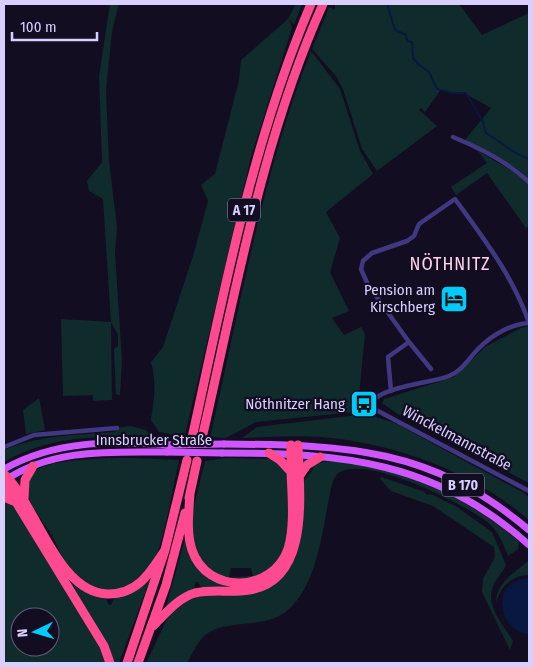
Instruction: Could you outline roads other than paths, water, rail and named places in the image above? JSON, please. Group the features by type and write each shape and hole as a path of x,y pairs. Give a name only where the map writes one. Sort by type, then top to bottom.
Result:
{"highway":[{"name":"A 17","path":"192,438 253,173 291,53 311,4"},
{"name":"A 17","path":"202,438 263,176 299,62 323,4"},
{"path":"153,626 186,597 197,593 250,590 274,580 284,570 296,546 295,445"},
{"path":"269,453 280,460 295,476"},
{"path":"190,493 188,533 192,550 201,566 218,579 227,582 252,582 275,568 288,548 295,476 320,456"},
{"path":"127,663 165,550 186,460"},
{"path":"138,663 153,626 175,553 197,461"},
{"path":"33,466 25,480 20,501 104,646 110,663"},
{"path":"5,479 66,570 81,585 96,592 120,593 138,585 149,574 165,550"},
{"path":"4,497 20,501"}],"main road":[{"name":"Innsbrucker Straße","path":"4,469 42,451 85,443 295,445"},
{"name":"B 170","path":"295,445 360,450 434,470 477,492 529,530"},
{"name":"Innsbrucker Straße","path":"5,479 48,460 79,454 167,452 269,453 320,456"},
{"name":"B 170","path":"320,456 378,464 429,480 483,509 529,545"}],"street":[{"path":"453,137 494,157 529,182"},
{"path":"409,342 388,357 391,391 448,377 458,371 494,335 519,324 529,323 523,304 502,263 455,199 419,224 414,236 407,241 372,253 363,262 361,269 368,285 431,370"},
{"name":"Winckelmannstraße","path":"391,391 372,401 372,407 529,491"},
{"path":"4,446 34,435 117,428"}],"water":[{"path":"529,578 529,634 519,631 511,625 505,617 502,607 503,597 507,588 516,581"}],"waterway":[{"path":"387,4 395,30 406,35 407,41 412,42 413,58 429,72 437,89 453,93 466,93 482,120 486,133 512,151 529,159"}],"place":[{"name":"Pension am Kirschberg","path":"454,299"},
{"name":"Nöthnitzer Hang","path":"364,404"}],"district":[{"name":"NÖTHNITZ","path":"450,264"}]}
